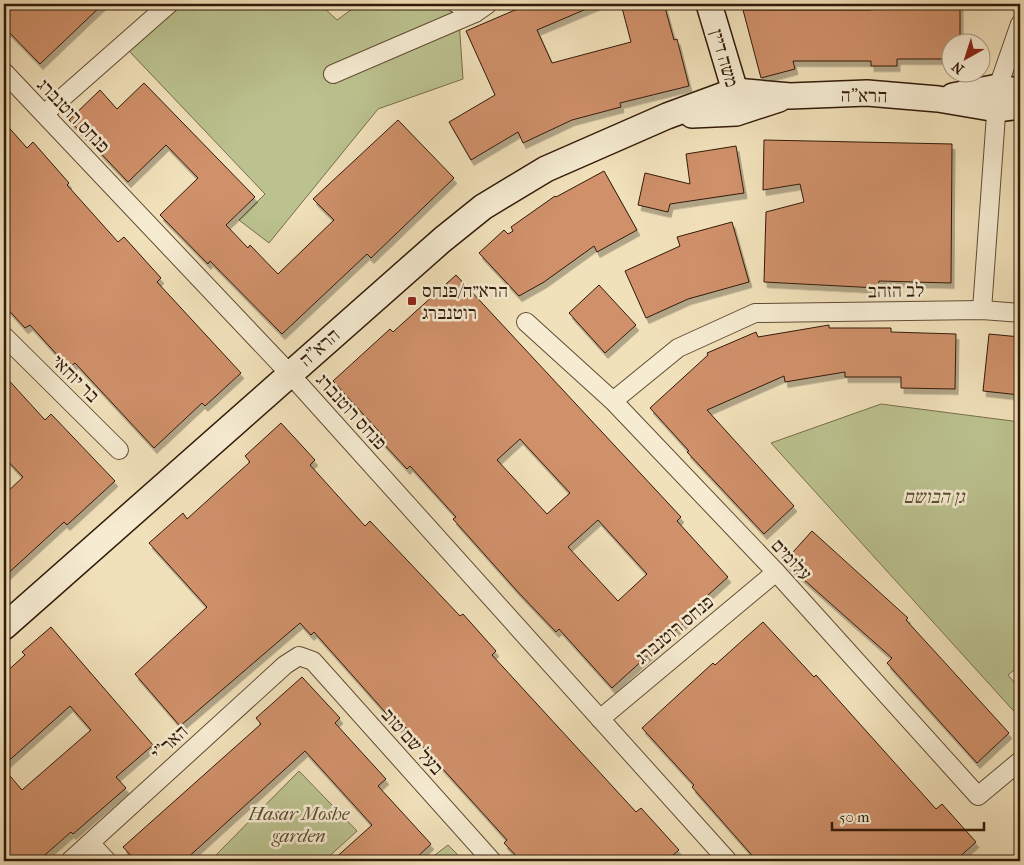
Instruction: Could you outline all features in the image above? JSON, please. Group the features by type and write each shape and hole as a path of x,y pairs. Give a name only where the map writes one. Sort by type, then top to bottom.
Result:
{"street":[{"path":"44,114 169,4"},
{"path":"457,4 481,8"},
{"name":"משה דיין","path":"709,4 736,102"},
{"path":"333,74 481,8"},
{"path":"1020,24 982,310 1020,313"},
{"name":"פנחס רוטנברג","path":"4,72 289,372 728,861"},
{"name":"הרא\"ה","path":"4,627 289,372 483,206 546,169 667,116 736,102 790,96 867,93 938,99 1009,98"},
{"name":"לב הזהב","path":"613,401 678,348 755,313 982,310"},
{"name":"עלומים","path":"526,322 613,401 776,572 978,796 1020,760"},
{"name":"בר יוחאי","path":"6,344 119,450"},
{"name":"פנחס רוטנברג","path":"600,719 776,572"},
{"name":"האר\"י","path":"70,861 91,844 285,665 299,656"},
{"name":"בעל שם טוב","path":"299,656 314,661 492,861"},
{"path":"91,844 107,861"}],"green space":[{"path":"182,4 320,4 337,20 359,4 446,4 459,20 463,79 378,109 269,243 239,220 265,194 129,51"},
{"name":"גן הבושם","path":"881,404 1020,422 1020,665 1008,675 1020,689 1020,718 771,443"},
{"name":"Hasar Moshe garden","path":"299,771 357,831 324,861 216,861 213,858"},
{"path":"448,845 464,861 427,861"}],"building":[{"path":"4,4 103,4 40,64 4,27"},
{"path":"529,4 598,4 537,30 552,63 631,42 621,4 664,4 674,40 677,39 689,86 620,103 621,107 572,120 523,143 518,132 471,160 449,122 495,95 466,31"},
{"path":"871,4 960,4 960,32 942,32 942,59 897,59 897,66 871,66 871,61 793,61 795,69 761,78 743,10 871,10"},
{"path":"144,83 255,197 226,225 248,248 250,245 278,274 334,220 313,199 398,120 454,178 371,258 367,254 282,334 210,261 208,264 160,215 198,178 166,145 128,182 69,120 100,90 117,109"},
{"path":"4,122 27,148 33,142 69,183 67,185 118,242 124,237 161,278 157,282 241,373 205,406 202,403 154,448 75,363 69,368 30,325 25,328 4,305"},
{"path":"764,140 952,144 951,283 879,281 878,288 764,282 766,212 804,202 800,184 763,190"},
{"path":"736,146 744,193 670,204 668,212 638,205 645,173 690,184 686,154"},
{"path":"604,171 637,230 597,252 594,246 544,282 519,296 479,253 504,230 508,234 513,231 511,227 555,196"},
{"path":"732,222 749,282 688,299 646,318 625,271 680,246 677,237"},
{"path":"456,275 681,517 677,521 728,577 686,615 689,618 612,688 559,629 556,632 518,592 453,519 456,517 410,466 407,469 381,441 385,438 333,381 390,329 393,332","holes":["520,439 570,493 547,514 497,460","598,520 647,574 618,601 568,547"]},
{"path":"599,285 636,325 605,353 569,313"},
{"path":"829,325 829,328 891,328 891,332 956,334 955,389 901,388 901,377 845,377 845,372 785,382 784,376 707,410 794,506 764,534 687,452 689,451 650,408 708,355 707,353 756,332 758,337"},
{"path":"989,334 1020,337 1020,395 983,391"},
{"path":"4,375 45,420 51,414 115,481 67,525 64,522 4,577 4,495 23,477 4,457"},
{"path":"281,423 315,460 310,465 365,526 370,521 460,616 463,614 496,651 492,655 636,812 641,808 679,850 666,861 521,861 504,843 507,840 405,727 401,730 314,632 311,635 300,623 180,726 135,674 207,607 149,543 183,513 187,519 250,462 245,456"},
{"path":"812,531 908,618 906,620 1009,733 977,763 887,663 892,658 784,562"},
{"path":"763,622 814,677 816,675 936,809 942,804 976,842 955,861 757,861 692,787 694,785 642,728 713,663 715,665"},
{"path":"51,627 153,745 116,777 126,788 73,834 71,832 38,861 4,861 4,769 22,790 91,730 70,706 4,765 4,674 25,655 22,652"},
{"path":"302,677 340,718 335,723 386,779 378,786 431,844 413,861 332,861 372,825 305,751 184,861 136,861 123,847 261,724 256,718"}],"place":[{"name":"הרא״ה/פנחס רוטנברג","path":"412,301"}]}
